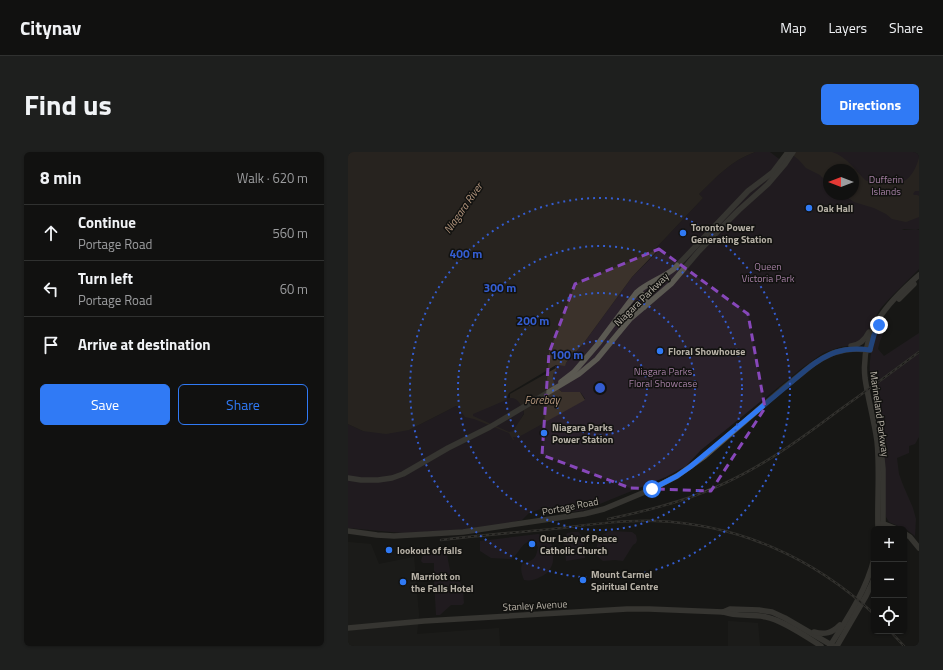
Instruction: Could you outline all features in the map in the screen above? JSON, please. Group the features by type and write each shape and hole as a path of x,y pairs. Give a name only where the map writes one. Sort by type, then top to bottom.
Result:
{"main road":[{"name":"Niagara Parkway","path":"558,386 598,344 636,294 644,286 675,268 748,191 773,172 790,153"},
{"name":"Niagara Parkway","path":"348,478 372,481 384,480 407,472 580,374 606,349 626,323 671,284 717,232 768,184 785,164 790,153"},
{"path":"868,350 872,331 881,314 890,303 919,275"},
{"path":"868,350 875,332 885,315 893,305 919,280"},
{"path":"802,373 810,364 826,353 836,349 856,346 862,342 866,338 873,322 883,307 907,286"},
{"path":"636,294 639,292 644,295 646,303 644,307"},
{"name":"Portage Road","path":"348,531 394,536 463,532 584,514 604,509 652,489 677,476 705,456 736,428 817,362 833,353 848,349 868,350"},
{"name":"Marineland Parkway","path":"868,350 869,379 878,425 882,462 881,526"},
{"name":"Niagara Parkway","path":"348,475 372,478 394,474 406,469 450,444 490,425"},
{"path":"907,535 919,548"},
{"path":"907,540 919,548"},
{"path":"831,646 864,587 873,562"},
{"path":"866,596 871,585"},
{"path":"837,646 871,588"},
{"name":"Stanley Avenue","path":"348,628 431,621 627,609 649,609 723,612 731,615 760,616 775,619 821,646"},
{"name":"Stanley Avenue","path":"723,612 730,609 772,612 809,631 831,646"},
{"path":"809,631 820,634 830,633 847,617"}],"highlighted area":[{"path":"659,249 748,314 765,408 711,491 630,488 542,455 549,353 575,284"}],"shaded area":[{"path":"348,542 371,544 379,564 414,557 419,615 417,634 499,628 500,646 348,646"},
{"path":"728,621 758,623 760,646 728,646"}],"green space":[{"name":"Queen Victoria Park","path":"755,152 770,152 787,165 797,152 919,152 919,229 916,230 919,230 919,269 880,309 866,336 854,345 840,347 823,353 802,368 701,450 686,466 666,477 585,510 565,513 563,509 541,509 529,513 522,520 501,526 454,532 431,531 402,533 348,528 348,424 363,431 409,430 456,406 465,416 472,418 473,413 512,397 520,402 524,413 515,430 512,432 585,399 579,392 562,392 559,389 554,383 553,378 553,374 556,370 555,366 566,363 583,344 632,277 657,252 655,249 703,198 699,194 732,164"},
{"path":"883,320 888,323 878,349 884,356 919,333 919,437 915,444 909,446 909,453 897,458 899,474 916,519 915,536 907,530 907,526 898,526 889,522 885,512 880,432 870,376 871,352"},
{"path":"609,531 632,532 636,535 636,543 633,545 623,561 603,561 596,555 598,538"},
{"path":"579,532 584,541 585,558 566,561 564,540 567,533"},
{"path":"538,534 546,537 551,543 553,550 553,561 548,572 534,580 524,580 521,570 522,564 531,560 536,555 538,547 532,542 524,544 511,559 491,558 480,551 480,541"},
{"path":"442,551 447,555 451,575 461,584 464,603 462,605 451,605 440,615 436,615 434,563 423,563 421,561 422,557 429,552"}],"water":[{"path":"348,152 755,152 732,164 718,175 699,194 703,198 655,249 657,251 632,277 565,366 556,365 509,393 506,400 473,414 473,416 509,432 513,431 524,412 517,400 510,398 510,394 556,368 553,378 554,383 559,389 562,392 580,392 585,400 524,434 518,437 513,437 513,440 509,433 465,417 456,406 409,430 386,434 363,431 348,424"},
{"path":"789,152 832,152 842,157 850,164 823,164 823,178 806,168"},
{"path":"919,158 919,191 915,191 913,194 919,196 919,217 906,222 892,219 874,208 851,200 859,200 859,173 865,180 872,182 897,184 907,180 911,176"}],"railway":[{"path":"608,519 652,509 681,500 739,477 797,441 919,352"},
{"path":"441,540 621,522 656,521 686,524 716,529 745,537 773,548 826,576 851,594 871,611"},
{"path":"893,634 904,646"}],"place":[{"name":"Oak Hall","path":"809,208"},
{"name":"Toronto Power Generating Station","path":"683,233"},
{"name":"Floral Showhouse","path":"660,351"},
{"name":"Niagara Parks Power Station","path":"544,433"},
{"name":"Our Lady of Peace Catholic Church","path":"532,544"},
{"name":"lookout of falls","path":"389,550"},
{"name":"Mount Carmel Spiritual Centre","path":"583,580"},
{"name":"Marriott on the Falls Hotel","path":"403,582"}],"route":[{"path":"652,489 677,476 705,456 807,369 823,358 833,353 845,350 870,350 874,335 879,325"}],"park label":[{"name":"Dufferin Islands","path":"886,184"},
{"name":"Niagara Parks Floral Showcase","path":"663,376"}],"water label":[{"name":"Niagara River","path":"463,208"},
{"name":"Forebay","path":"542,400"}]}
